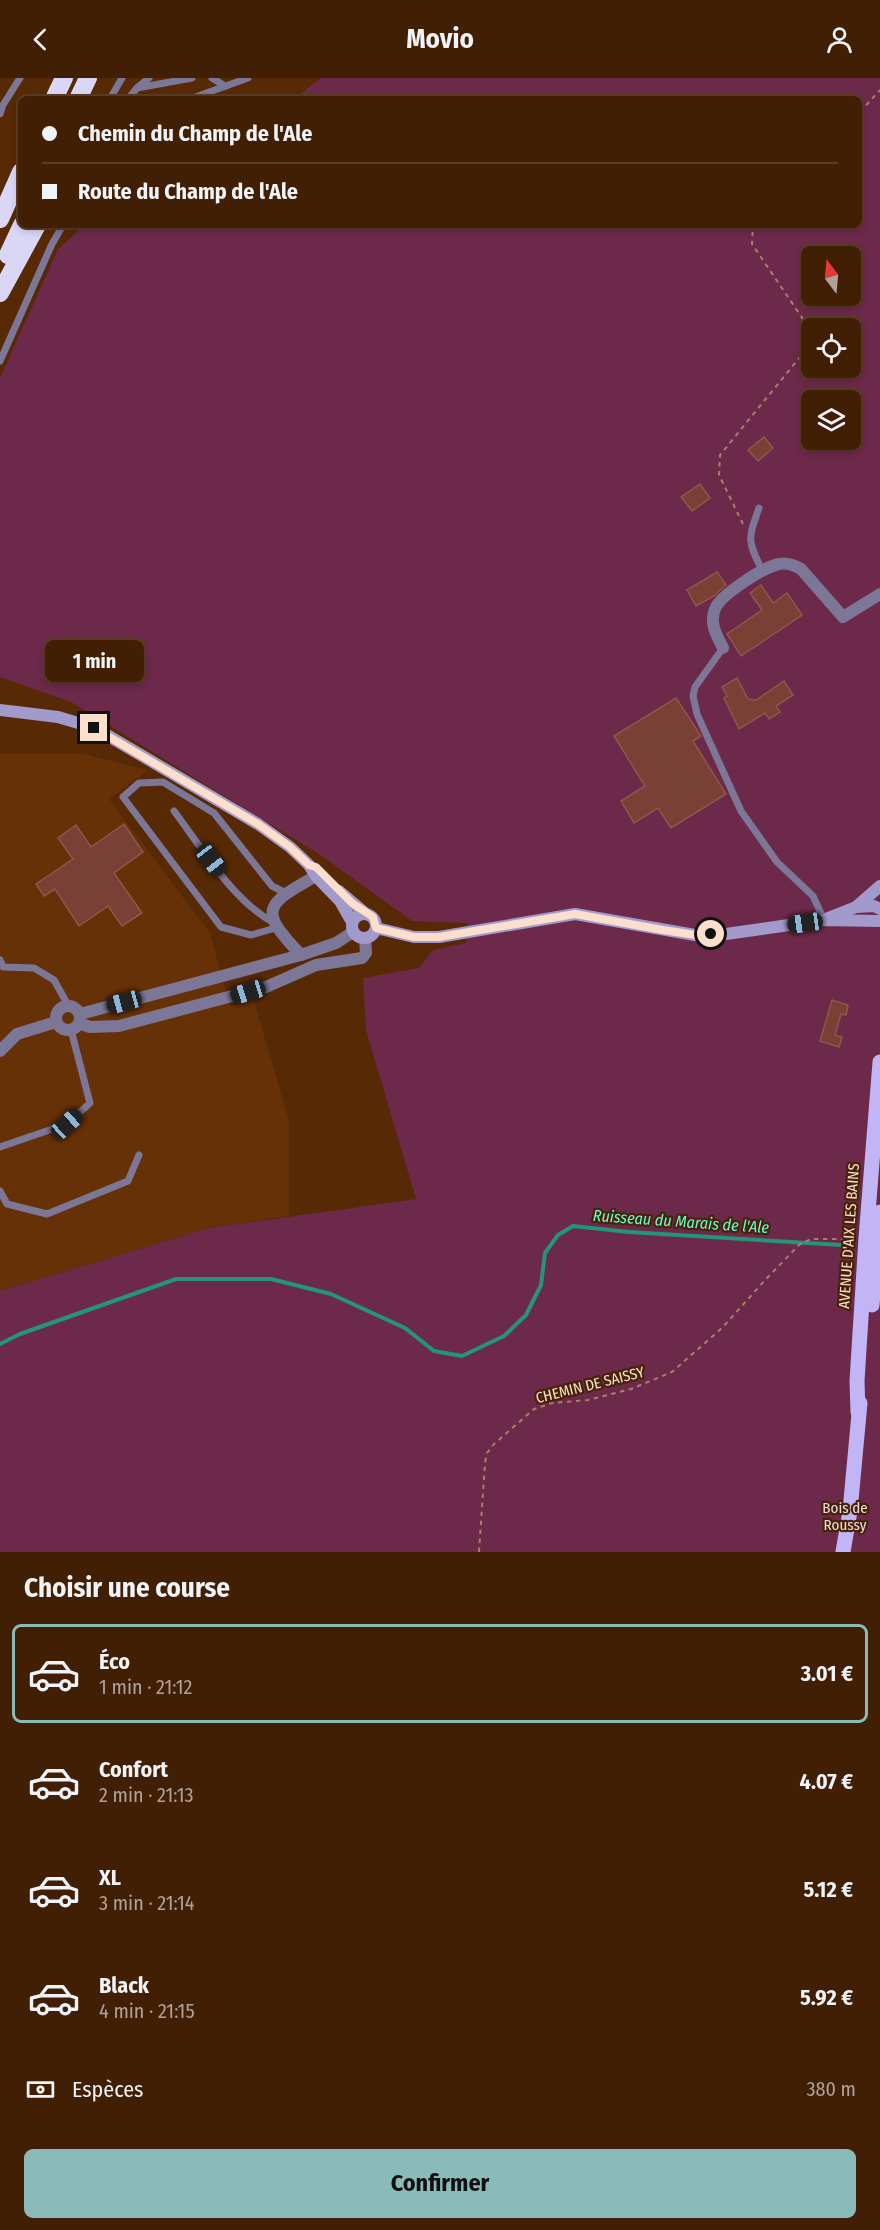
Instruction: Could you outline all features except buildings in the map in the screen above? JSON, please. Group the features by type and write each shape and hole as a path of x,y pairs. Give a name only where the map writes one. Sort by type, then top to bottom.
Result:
{"highway":[{"path":"55,96 64,78"},
{"path":"79,96 88,78"},
{"path":"0,219 18,179"},
{"path":"0,273 20,228"},
{"path":"0,293 35,228"}],"main road":[{"name":"AVENUE D'AIX LES BAINS","path":"858,1412 857,1381 880,1062"},
{"name":"AVENUE D'AIX LES BAINS","path":"843,1552 850,1511 858,1412 864,1380 880,1212"}],"street":[{"path":"723,648 712,621 715,608 721,600 762,570 780,564 792,564 801,569 843,617 880,594"},
{"path":"0,710 58,717 94,728 258,824 290,847 312,870 340,901 360,938 372,934 376,928 373,917 365,914 316,867 312,870 286,893 278,899 273,908 275,925 301,955"},
{"path":"856,907 880,886"},
{"path":"824,920 856,907 874,906 880,909"},
{"path":"77,1022 74,1007 68,1005 60,1008 56,1014 56,1022 62,1029 77,1022 301,955 336,943 353,927 357,916 365,914"},
{"path":"376,928 414,937 439,937 575,914 696,935 726,934 824,920 880,921"},
{"path":"77,1022 90,1026 119,1026 229,998 266,987 316,965 362,958 366,953 365,938"},
{"path":"0,1052 17,1034 56,1022"}],"lane":[{"path":"0,114 20,78"},
{"path":"112,96 122,78"},
{"path":"130,96 149,78"},
{"path":"137,88 192,78"},
{"path":"212,78 225,86"},
{"path":"198,96 248,78"},
{"path":"0,361 61,228"},
{"path":"759,507 749,535 752,549 762,570"},
{"path":"723,648 695,687 693,696 697,714 741,811 777,862 813,896 824,920"},
{"path":"275,925 250,934 221,927 123,797 139,783 163,782 214,813 272,886 286,893"},
{"path":"174,811 237,893 275,925"},
{"path":"0,960 3,967 34,968 54,980 68,1005"},
{"path":"0,1148 67,1124 90,1103 77,1022"},
{"path":"0,1191 7,1204 47,1214 128,1181 139,1155"}],"path":[{"path":"862,110 880,90"},
{"path":"749,535 719,475 720,455 809,346 807,325 752,244 753,228"},
{"name":"CHEMIN DE SAISSY","path":"479,1552 484,1463 487,1453 528,1413 552,1403 588,1400 631,1389 672,1372 723,1328 799,1245 811,1239 866,1238"}],"shaded area":[{"path":"0,754 84,754 148,770 109,799 210,933 230,1006 254,1001 289,1121 289,1216 209,1228 0,1291"}],"green space":[{"name":"Bois de Roussy","path":"321,78 880,78 880,1552 0,1552 0,1291 209,1228 416,1199 366,1030 363,978 419,968 433,950 466,943 468,923 412,921 319,854 71,702 0,677 0,378 58,249 82,228 862,228 862,96 298,96"}],"waterway":[{"name":"Ruisseau du Marais de l'Ale","path":"0,1344 20,1334 176,1279 271,1279 331,1294 405,1328 434,1351 462,1356 504,1336 526,1315 541,1285 545,1253 558,1235 573,1226 629,1232 841,1245 846,1251"}],"route":[{"path":"94,728 258,824 290,847 309,865 316,867 344,896 365,914 373,917 376,928 429,938 575,914 696,935 711,934"}]}
